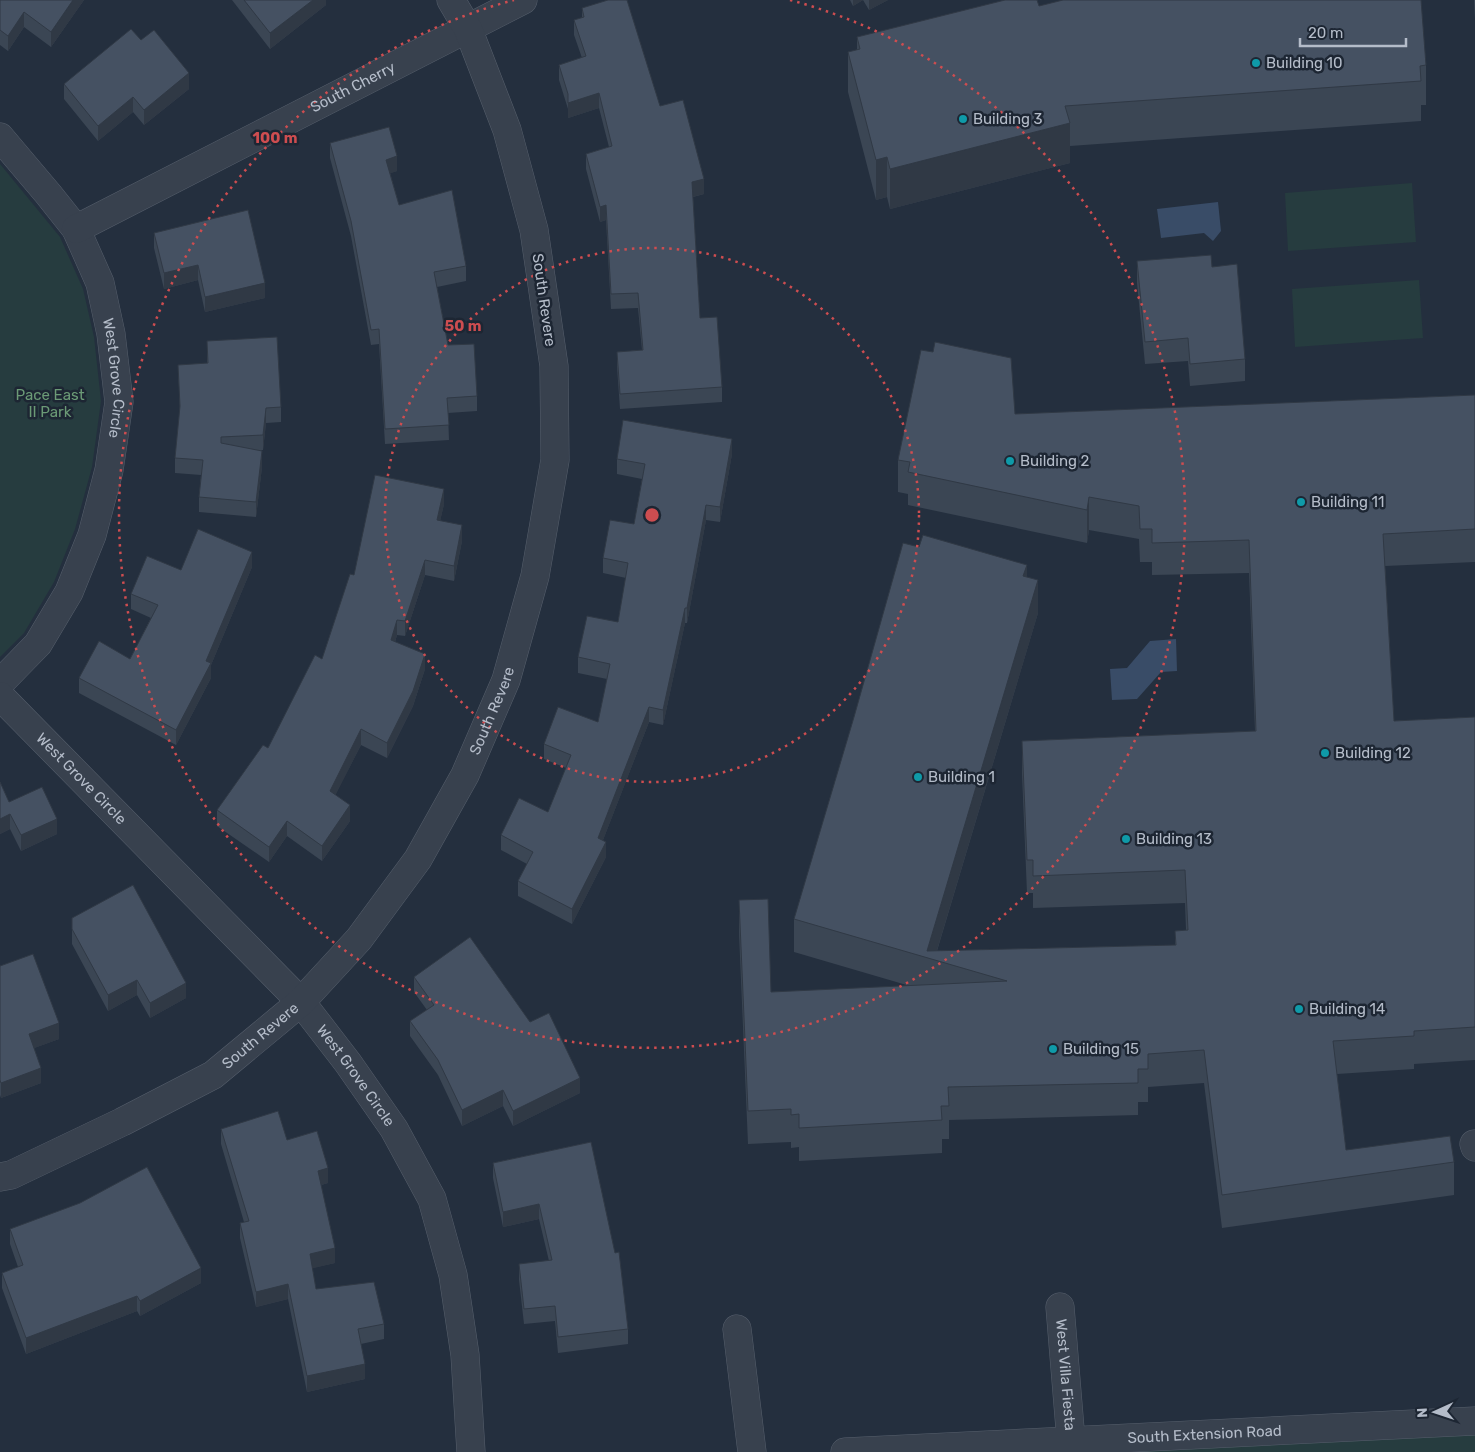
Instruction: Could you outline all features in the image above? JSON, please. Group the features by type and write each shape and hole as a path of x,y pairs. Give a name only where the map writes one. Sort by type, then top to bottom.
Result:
{"street":[{"name":"South Revere","path":"0,1177 11,1175 122,1122 213,1075 301,1002 359,939 418,859 465,775 506,680 535,576 555,460 554,366 534,230 507,130 468,29 451,0"},
{"name":"South Cherry","path":"76,229 523,0"},
{"name":"West Grove Circle","path":"0,136 76,229 100,283 111,334 119,402 110,470 92,535 69,592 38,644 0,683"},
{"name":"West Grove Circle","path":"0,696 301,1002 348,1063 394,1129 432,1199 453,1275 466,1355 470,1452"},
{"name":"West Villa Fiesta","path":"1060,1307 1071,1441"},
{"path":"737,1329 752,1452"},
{"name":"South Extension Road","path":"845,1452 1475,1421"}],"green space":[{"name":"Pace East II Park","path":"0,164 60,237 83,289 94,337 101,401 92,467 75,529 54,582 24,633 0,657"},
{"path":"1412,183 1416,242 1288,251 1285,193"},
{"path":"1419,280 1423,338 1295,347 1292,289"},
{"path":"1475,1421 1475,1452 841,1452"}],"water":[{"path":"1218,202 1221,231 1213,241 1204,233 1161,238 1157,209"},
{"path":"1176,639 1177,671 1161,672 1137,699 1112,700 1110,669 1127,668 1150,641"}],"building":[{"path":"0,0 73,0 51,32 24,12 8,36 0,30"},
{"path":"244,0 313,0 270,33"},
{"path":"608,0 627,0 660,106 683,100 704,179 692,182 700,318 717,317 722,387 620,394 617,352 643,350 638,293 611,294 606,205 600,207 586,154 612,146 599,93 568,103 568,94 559,65 586,56 574,20 584,17 582,8"},
{"path":"1005,0 1037,0 1039,6 1063,0 1421,0 1426,65 1420,66 1421,81 1065,106 1070,123 890,169 887,157 876,160 848,52 860,49 857,37"},
{"path":"131,29 141,40 154,30 189,73 144,110 133,97 98,126 64,84"},
{"path":"389,127 397,156 386,160 399,205 452,190 466,266 434,272 448,345 474,344 477,396 447,398 449,425 385,429 379,329 371,330 351,221 330,143"},
{"path":"248,210 265,283 205,297 198,265 164,273 154,233"},
{"path":"1211,255 1212,267 1237,264 1245,359 1190,364 1188,338 1145,342 1137,261"},
{"path":"277,337 281,407 266,408 263,435 221,437 221,443 262,451 256,502 199,497 203,460 175,458 180,406 178,365 208,363 207,341"},
{"path":"935,342 1011,358 1015,414 1475,395 1475,529 1383,534 1394,721 1475,717 1475,1027 1414,1031 1414,1036 1333,1041 1346,1150 1450,1136 1454,1162 1222,1195 1204,1050 1148,1054 1148,1069 1138,1069 1138,1083 948,1087 949,1106 941,1106 942,1120 799,1128 799,1114 791,1115 791,1109 748,1111 739,900 768,899 771,992 1007,981 794,919 903,543 919,547 923,535 1027,565 1023,576 1038,580 927,951 1176,945 1175,931 1188,930 1185,870 1033,876 1033,860 1027,860 1022,741 1256,731 1249,540 1152,543 1152,529 1140,529 1139,506 1089,497 1087,510 908,472 910,462 898,460 921,350 933,352"},
{"path":"623,420 732,439 720,507 706,505 687,608 685,608 663,710 649,707 598,838 606,842 572,909 518,881 533,852 501,835 519,798 548,812 571,755 544,744 558,707 598,722 610,664 578,657 587,616 618,622 628,563 603,558 610,520 634,524 645,464 617,459"},
{"path":"375,475 444,489 437,520 462,525 454,566 425,560 405,621 397,620 391,640 425,654 413,691 387,743 361,729 330,791 350,805 322,846 287,821 269,847 217,810 263,745 268,748 315,655 322,659 350,574 354,575"},
{"path":"198,529 252,552 206,661 211,663 176,730 79,678 99,641 130,659 158,605 131,594 147,556 181,570"},
{"path":"0,782 9,802 42,787 57,819 21,835 10,814 0,819"},
{"path":"133,885 186,983 150,1003 137,980 108,995 72,929 72,918"},
{"path":"470,937 530,1022 549,1013 580,1078 513,1111 503,1090 462,1110 438,1060 410,1021 434,1005 414,977"},
{"path":"33,954 59,1023 29,1034 41,1068 1,1083 0,966"},
{"path":"278,1111 287,1140 317,1131 328,1168 318,1171 335,1248 310,1254 316,1289 374,1282 384,1324 358,1329 365,1364 307,1376 288,1284 256,1292 240,1223 249,1221 221,1129"},
{"path":"591,1142 615,1253 619,1252 628,1329 558,1337 555,1306 524,1309 519,1264 552,1260 539,1204 503,1212 493,1163"},
{"path":"147,1167 201,1268 140,1301 137,1296 26,1338 2,1273 23,1265 10,1229 80,1203"}],"place":[{"name":"Building 10","path":"1256,63"},
{"name":"Building 3","path":"963,119"},
{"name":"Building 2","path":"1010,461"},
{"name":"Building 11","path":"1301,502"},
{"name":"Building 12","path":"1325,753"},
{"name":"Building 1","path":"918,777"},
{"name":"Building 13","path":"1126,839"},
{"name":"Building 14","path":"1299,1009"},
{"name":"Building 15","path":"1053,1049"}]}
